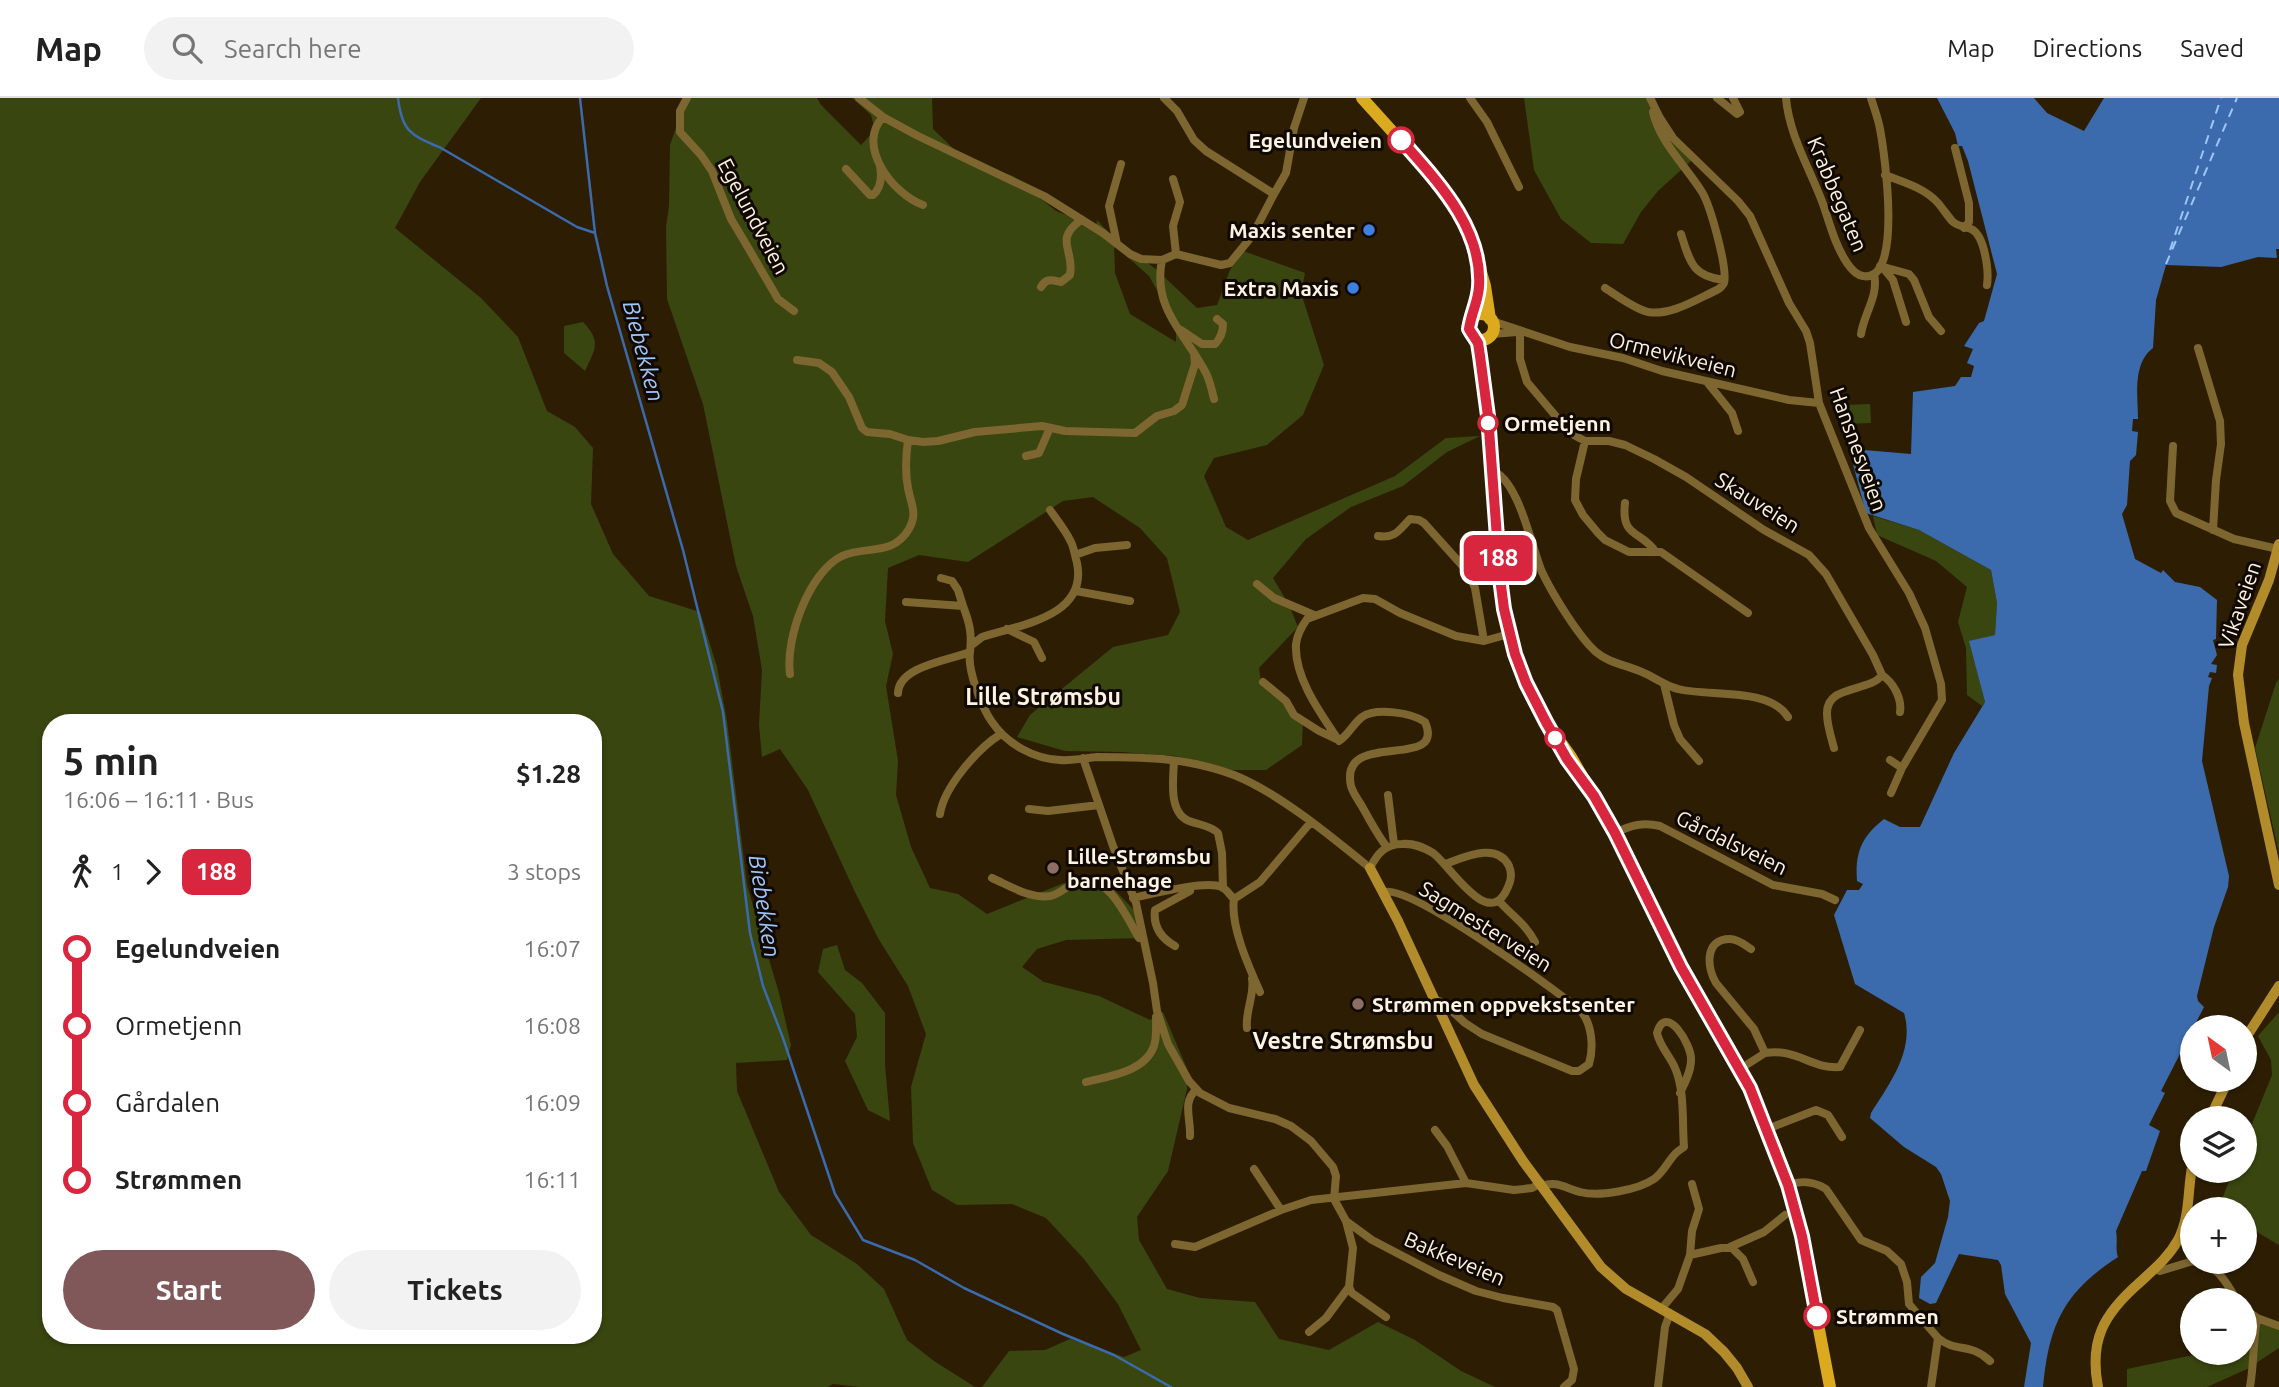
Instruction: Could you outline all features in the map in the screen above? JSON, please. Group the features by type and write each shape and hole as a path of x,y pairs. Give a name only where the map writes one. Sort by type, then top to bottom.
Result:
{"main road":[{"path":"1362,98 1372,111 1382,118"},
{"path":"1370,98 1382,118 1437,181 1457,210 1473,244 1491,328 1488,414"},
{"path":"1479,267 1478,302 1469,329 1480,356 1488,414 1500,578 1509,634 1526,683 1546,722 1615,833 1681,967 1740,1069 1768,1129 1788,1185 1804,1247 1830,1387"},
{"path":"1473,318 1480,315 1491,328"},
{"path":"1475,339 1483,340 1491,328"},
{"name":"Vikaveien","path":"2278,546 2269,580 2242,645 2238,675 2244,723 2279,885"},
{"path":"1370,868 1486,1105 1523,1161 1601,1267 1626,1289 1705,1334 1724,1352 1748,1387"},
{"path":"2258,1019 2279,986"},
{"path":"2098,1387 2095,1353 2102,1328 2118,1304 2172,1250 2182,1231 2189,1207 2189,1183"}],"street":[{"name":"Egelundveien","path":"687,98 680,111 680,132 712,171 731,219 778,299 794,311"},
{"path":"859,98 883,117 953,154 1044,196 1130,254 1141,259 1162,260 1176,254 1221,265 1230,263 1252,236 1286,173 1294,128 1304,98"},
{"path":"1164,98 1177,111 1206,152 1274,194"},
{"path":"1470,98 1487,122 1520,187"},
{"path":"1717,98 1737,114 1740,112 1733,98"},
{"name":"Krabbegaten","path":"1786,98 1787,114 1837,245 1853,271 1861,276 1874,274 1880,267"},
{"path":"1871,98 1880,128 1888,195 1888,241 1880,267"},
{"path":"1605,288 1648,312 1663,312 1723,286 1723,265 1708,203 1664,139 1655,121 1652,102"},
{"name":"Hansnesveien","path":"1652,102 1674,138 1750,216 1788,303 1806,331 1819,403 1869,528 1917,608 1941,684 1942,700 1902,768 1891,793"},
{"path":"883,117 877,123 873,144 875,155 896,188 905,197 923,205"},
{"path":"1955,148 1969,203 1969,222 1964,228"},
{"path":"846,169 866,193 873,195 879,188 881,174 878,160"},
{"path":"1117,244 1109,206 1121,164"},
{"path":"1885,174 1931,196 1954,223 1976,232 1982,242 1987,285"},
{"path":"1173,179 1180,201 1173,226 1176,254"},
{"path":"1041,287 1049,279 1061,282 1070,275 1072,267 1067,234 1071,226 1081,220"},
{"path":"1681,234 1694,268 1706,276 1724,280"},
{"path":"1162,260 1159,282 1161,295 1178,329 1207,375 1214,399"},
{"path":"1880,267 1893,280 1906,322"},
{"path":"1880,267 1909,274 1929,317 1941,331"},
{"path":"1861,334 1862,324 1876,289 1874,274"},
{"path":"1178,329 1202,344 1215,344 1223,329 1223,324 1217,319"},
{"name":"Ormevikveien","path":"1491,328 1520,331 1707,382 1789,400 1819,403"},
{"name":"Ormevikveien","path":"1491,328 1520,331"},
{"path":"1520,331 1520,359 1527,382 1570,433 1586,441 1576,479 1575,500 1578,508 1598,533 1622,550 1636,553 1655,551"},
{"path":"2198,348 2220,421 2221,444 2213,530"},
{"path":"797,360 819,363 832,372 849,397 862,428 867,432 890,434 908,440 939,441 986,431 1042,426 1079,432 1139,431 1157,416 1174,411 1182,405 1195,364 1194,353"},
{"path":"1707,382 1732,412 1738,431"},
{"path":"1026,456 1039,453 1050,428"},
{"path":"790,674 788,660 792,634 801,608 818,579 838,558 851,553 893,546 909,529 915,511 908,489 908,440"},
{"name":"Skauveien","path":"1586,441 1609,441 1625,445 1654,459 1686,477 1764,530 1809,555 1826,574 1882,675 1888,679 1902,701 1900,712"},
{"path":"2173,446 2169,501 2172,508 2182,517 2234,539 2278,546"},
{"path":"1491,470 1506,478 1552,591 1585,640 1603,657 1643,672 1664,684 1690,691 1760,698 1780,707 1788,717"},
{"path":"1625,503 1624,515 1628,528 1655,551 1667,555 1748,613"},
{"path":"898,693 901,683 913,672 971,648 982,637 1059,610 1076,591 1079,574 1071,542 1050,510"},
{"path":"1378,536 1387,538 1396,535 1410,519 1424,523 1468,572 1475,588 1484,641"},
{"path":"1075,555 1095,548 1127,545"},
{"path":"941,578 952,581 969,620 972,670 983,706 1001,734 1031,753 1053,760 1149,758 1205,766 1259,786 1370,868 1376,856 1390,846 1411,844 1422,847 1445,864 1460,884 1475,897 1487,902 1499,901"},
{"path":"1257,584 1274,598 1314,615"},
{"path":"1076,591 1130,601"},
{"path":"1339,741 1308,690 1297,662 1297,640 1304,624 1314,615 1363,598 1375,599 1400,613 1456,636 1484,641 1509,634"},
{"path":"906,602 963,606"},
{"path":"1007,629 1034,642 1042,658"},
{"path":"1833,748 1826,712 1830,703 1840,693 1871,685 1882,675"},
{"path":"1263,682 1286,701 1294,715 1339,741"},
{"path":"1664,684 1680,739 1699,761"},
{"path":"1339,741 1363,716 1372,712 1402,715 1426,722 1428,736 1423,743 1415,748 1363,756 1354,763 1350,774 1351,788 1390,846"},
{"path":"940,814 942,800 954,781 1001,734"},
{"path":"1083,758 1133,898 1157,1011 1168,1044 1189,1082 1196,1090 1229,1108 1275,1119 1301,1134 1311,1141 1333,1167 1336,1176 1334,1199 1346,1222 1353,1248 1349,1287 1326,1318 1309,1332"},
{"path":"1890,760 1902,768"},
{"path":"1174,761 1173,788 1177,811 1184,820 1210,827 1218,833 1222,853 1223,888"},
{"path":"1388,795 1390,846"},
{"path":"1029,809 1048,811 1099,804"},
{"path":"1234,899 1259,882 1311,822"},
{"name":"Gårdalsveien","path":"1615,833 1634,824 1660,826 1773,885 1822,894 1835,900"},
{"path":"1445,864 1486,853 1504,859 1511,875 1508,888 1499,901"},
{"path":"992,878 1022,892 1040,896 1059,893 1078,881 1096,883 1117,898 1142,939"},
{"path":"1133,898 1202,886 1223,888 1234,899 1235,918 1253,986 1245,1014 1247,1028"},
{"path":"1175,946 1163,937 1157,928 1155,910 1179,895 1202,886"},
{"name":"Sagmesterveien","path":"1384,892 1402,894 1457,925 1518,963 1580,1010 1586,1017 1591,1039 1589,1063 1585,1068 1572,1071 1493,1040 1465,1023 1442,1002 1433,999"},
{"path":"1499,901 1526,926 1535,942"},
{"path":"1751,949 1737,940 1723,941 1711,951 1709,969 1716,983 1754,1029 1765,1053"},
{"path":"1250,969 1260,992"},
{"path":"1086,1082 1128,1070 1148,1057 1154,1046 1157,1011"},
{"path":"1175,1244 1195,1247 1281,1210 1311,1200 1335,1196 1466,1183 1514,1190 1548,1184 1563,1185 1579,1192 1599,1195 1638,1186 1656,1179 1675,1154 1684,1147 1676,1070 1658,1039 1658,1029 1665,1023 1674,1024 1691,1053 1690,1068 1680,1093"},
{"path":"1740,1069 1765,1053 1790,1053 1828,1068 1840,1067 1860,1030"},
{"path":"1189,1136 1187,1104 1196,1090"},
{"path":"1768,1129 1816,1110 1828,1115 1842,1137"},
{"path":"1434,1130 1447,1146 1466,1183"},
{"path":"1254,1169 1281,1210"},
{"path":"1788,1185 1802,1182 1820,1185 1826,1189 1861,1240 1894,1256 1905,1273 1909,1304 1938,1339 1953,1346 1975,1349 1990,1361"},
{"path":"1658,1387 1666,1311 1678,1289 1690,1255 1692,1231 1699,1209 1699,1201 1692,1184"},
{"path":"1690,1255 1730,1247 1764,1232 1785,1215"},
{"name":"Bakkeveien","path":"1346,1222 1371,1240 1451,1280 1503,1298 1557,1310 1574,1369 1572,1380 1564,1387"},
{"path":"1730,1247 1743,1259 1753,1282"},
{"path":"2155,1269 2160,1271 2180,1265"},
{"path":"1349,1287 1352,1293 1386,1317"},
{"path":"2257,1318 2279,1326"},
{"path":"1931,1387 1938,1339"},
{"path":"2250,1387 2253,1365"}],"green space":[{"path":"0,98 481,98 420,182 395,228 481,298 518,337 547,411 575,427 593,448 591,504 613,554 649,596 700,612 717,667 727,721 747,885 779,993 791,1045 787,1060 736,1063 737,1091 779,1192 811,1235 857,1264 884,1289 907,1340 975,1387 860,1387 833,1384 828,1387 0,1387"},
{"path":"686,98 817,98 861,145 875,130 871,115 852,98 932,98 933,129 956,151 984,166 1013,176 1056,211 1096,227 1097,220 1113,237 1157,270 1197,308 1217,305 1230,270 1243,251 1305,273 1301,293 1324,365 1303,415 1267,445 1214,458 1204,476 1226,527 1248,540 1395,476 1446,438 1480,436 1447,452 1403,486 1351,507 1306,539 1273,578 1298,627 1259,668 1261,682 1303,719 1302,745 1266,770 1228,770 1176,756 1065,751 1017,737 1030,715 1113,647 1168,635 1180,612 1167,558 1140,528 1093,497 1063,501 968,562 919,555 888,568 885,621 893,654 886,686 898,761 896,795 911,847 930,888 958,894 987,914 1069,881 1106,881 1137,913 1144,938 1066,940 1037,949 1022,967 1044,982 1099,996 1150,1020 1163,1012 1188,1071 1187,1089 1168,1171 1137,1217 1139,1240 1167,1289 1200,1298 1255,1302 1279,1339 1329,1350 1378,1322 1415,1340 1461,1371 1495,1387 982,1387 1009,1351 1045,1350 1070,1339 1124,1357 1141,1350 1118,1304 1084,1259 1046,1218 1012,1204 957,1205 932,1190 913,1143 911,1087 926,1034 908,986 878,938 808,790 780,749 762,757 759,725 762,670 753,616 736,566 703,404 667,299 666,227 670,145","holes":["1114,245 1149,276 1176,324 1176,342 1130,314 1115,273"]},
{"path":"1524,98 1655,98 1661,113 1692,160 1658,191 1641,212 1623,244 1591,243 1561,219 1534,170"},
{"path":"583,322 595,340 592,357 585,371 564,353 564,326"},
{"path":"1870,404 1871,423 1845,424 1844,405"},
{"path":"1873,516 1919,530 1991,570 1997,603 1995,635 1970,642 1985,702 1982,706 1967,695 1966,648 1958,622 1967,587 1936,561 1877,535"},
{"path":"2279,679 2279,853 2255,748"},
{"path":"837,945 845,970 862,983 885,1013 885,1065 890,1121 868,1110 845,1061 857,1037 855,1014 818,972 823,949"},
{"path":"2279,1012 2279,1245 2257,1232 2257,1197 2223,1197 2228,1183 2257,1183 2257,1112 2272,1075 2271,1060 2258,1036"},
{"path":"2257,1316 2279,1328 2279,1348 2257,1362"},
{"path":"2180,1358 2180,1365 2253,1365 2207,1387 2127,1387 2127,1369"}],"water":[{"path":"1937,98 2034,98 2047,113 2084,131 2104,98 2279,98 2277,258 2258,257 2221,267 2166,265 2156,300 2153,348 2146,355 2139,371 2138,419 2133,419 2132,431 2138,432 2136,455 2130,461 2127,505 2122,514 2135,559 2161,573 2163,570 2175,582 2200,587 2217,600 2216,639 2213,640 2217,655 2211,664 2217,665 2216,673 2210,672 2208,677 2212,678 2202,761 2229,876 2228,887 2214,927 2197,996 2204,1007 2200,1015 2180,1015 2180,1054 2161,1091 2165,1093 2149,1125 2160,1131 2146,1171 2142,1171 2116,1231 2118,1257 2084,1283 2062,1312 2050,1345 2043,1387 2024,1387 2031,1343 2005,1294 1998,1260 1959,1254 1936,1303 1930,1304 1919,1298 1921,1277 1935,1263 1950,1201 1936,1167 1904,1147 1870,1118 1899,1066 1907,1027 1904,1013 1855,984 1834,915 1847,890 1859,890 1863,884 1857,881 1857,862 1861,846 1870,832 1884,819 1900,827 1920,827 1954,753 1985,702 1969,641 1995,635 1997,603 1991,570 1919,530 1866,513 1850,453 1852,449 1911,454 1913,392 1955,386 1961,377 1971,377 1974,366 1967,363 1973,349 1964,346 1979,323 1984,321 1997,274 1968,161 1962,146 1958,146 1955,133"}],"waterway":[{"path":"398,98 405,125 415,135 577,227 595,233"},
{"name":"Biebekken","path":"580,98 595,233 607,286 683,550 723,712 750,933 763,986 835,1194 863,1240 915,1260 964,1288 1114,1355 1171,1387"}],"ferry route":[{"path":"2170,250 2221,98"},
{"path":"2166,264 2237,98"}],"bus line":[{"name":"188","path":"1401,140 1437,181 1457,210 1473,244 1479,267 1478,302 1469,332 1478,343 1480,356 1488,416 1500,578 1515,654 1546,722 1615,833 1681,967 1750,1088 1788,1185 1802,1236 1817,1316"}],"place":[{"name":"Egelundveien","path":"1401,140"},
{"name":"Maxis senter","path":"1369,230"},
{"name":"Extra Maxis","path":"1353,288"},
{"name":"Ormetjenn","path":"1488,423"},
{"name":"Lille-Strømsbu barnehage","path":"1053,868"},
{"name":"Strømmen oppvekstsenter","path":"1358,1004"},
{"name":"Strømmen","path":"1817,1316"}],"district":[{"name":"Lille Strømsbu","path":"1043,696"},
{"name":"Vestre Strømsbu","path":"1343,1040"}]}
